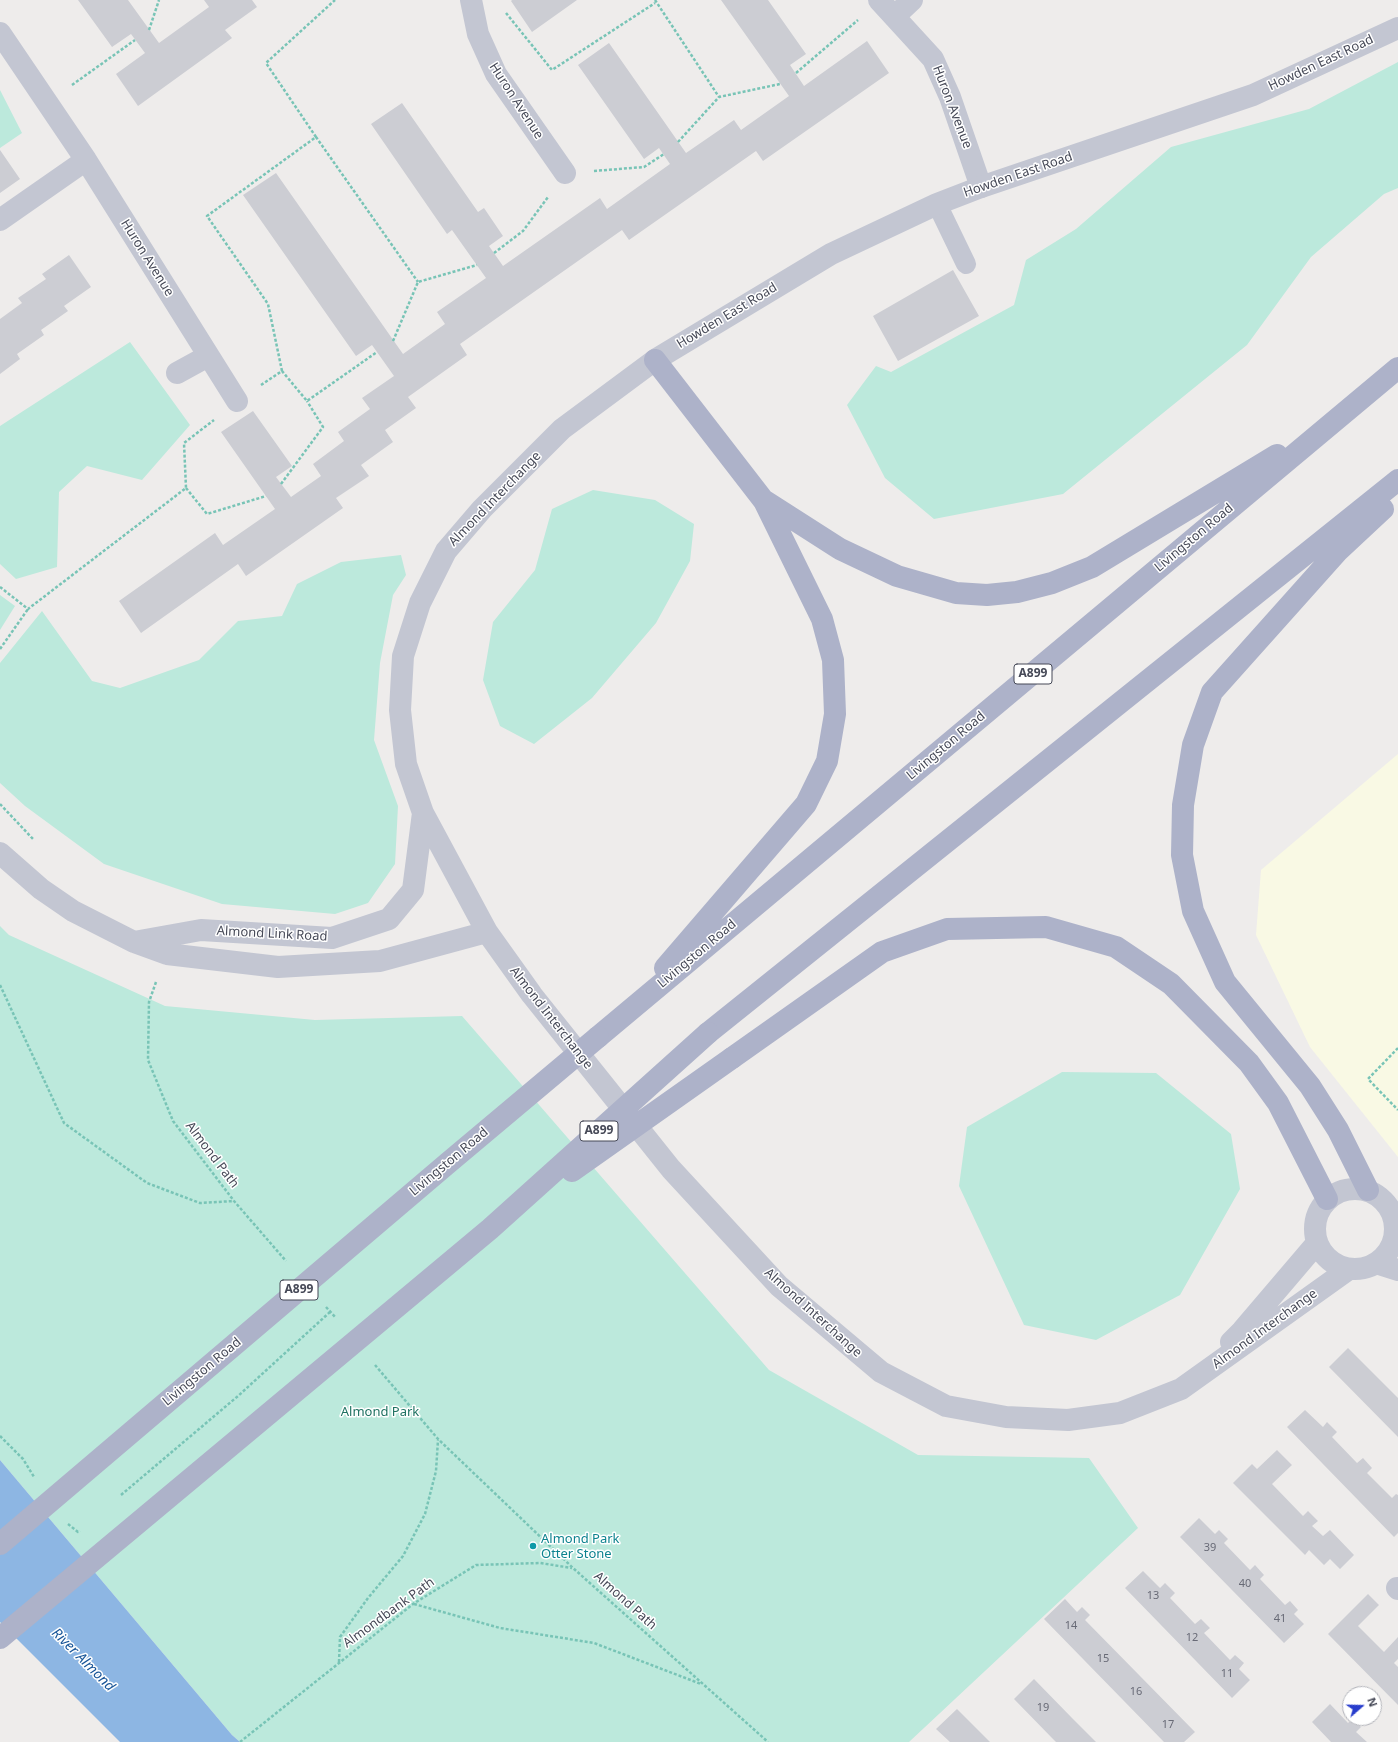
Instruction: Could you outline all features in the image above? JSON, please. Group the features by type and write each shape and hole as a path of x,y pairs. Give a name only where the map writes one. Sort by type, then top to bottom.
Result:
{"main road":[{"path":"655,360 764,501 822,620 833,660 835,714 827,761 806,804 664,976"},
{"name":"Livingston Road","path":"0,1544 598,1037 664,976 1398,368"},
{"name":"A899","path":"764,501 840,549 897,576 956,593 987,595 1017,592 1052,583 1092,567 1339,418"},
{"name":"A899","path":"0,1638 490,1229 708,1033 1398,480"},
{"path":"1368,1190 1338,1130 1310,1086 1225,982 1193,911 1182,855 1183,805 1193,745 1212,692 1338,551 1398,494"},
{"path":"490,1229 882,952 947,929 1046,927 1116,947 1171,984 1248,1063 1278,1103 1327,1198"}],"street":[{"name":"Huron Avenue","path":"471,0 478,34 496,74 566,173"},
{"name":"Huron Avenue","path":"879,0 933,59 950,97 982,186"},
{"path":"895,16 912,0"},
{"name":"Howden East Road","path":"655,360 831,254 937,204 982,186 1254,95 1398,28"},
{"name":"Huron Avenue","path":"0,33 86,160 237,401"},
{"path":"0,220 86,160"},
{"path":"178,373 208,356"},
{"name":"Almond Interchange","path":"655,360 562,429 482,509 446,551 420,603 403,656 400,710 406,764 422,813 487,932 532,995 670,1169 779,1286 881,1372 946,1406 1006,1418 1068,1420 1120,1413 1182,1389 1350,1269"},
{"name":"Almond Link Road","path":"134,942 201,930 332,938 389,919 413,890 422,813"},
{"name":"Almond Link Road","path":"0,853 41,889 74,911 134,942 167,954 278,967 380,961 487,932"},
{"path":"1354,1188 1368,1190 1385,1201 1396,1220 1395,1236 1388,1252 1376,1263 1364,1268 1350,1269 1329,1261 1317,1243 1314,1227 1318,1212 1327,1198 1339,1191 1354,1188"},
{"name":"Almond Interchange","path":"1182,1389 1242,1331 1317,1243"},
{"path":"1376,1263 1398,1270"}],"lane":[{"path":"937,204 966,264"}],"path":[{"path":"149,30 159,0"},
{"path":"335,0 266,63 418,282"},
{"path":"796,73 879,0"},
{"path":"505,12 552,70 655,1 719,97"},
{"path":"48,102 136,40"},
{"path":"678,142 719,97 780,84"},
{"path":"281,484 323,427 308,401 282,370 268,304 206,216 316,136"},
{"path":"418,282 477,265"},
{"path":"393,340 418,282"},
{"path":"308,401 377,352"},
{"path":"266,496 207,514 186,488 184,443 237,401 282,370"},
{"path":"0,649 28,609 186,488"},
{"path":"0,587 28,609"},
{"name":"Almond Path","path":"0,985 64,1123 147,1183 200,1203 234,1201 173,1121 148,1060 149,1002 156,981"},
{"path":"1398,1048 1368,1079 1398,1110"},
{"name":"Almond Path","path":"339,1663 340,1637 368,1598 404,1556 425,1514 436,1471 438,1439 573,1568 768,1742"},
{"name":"Almondbank Path","path":"240,1742 413,1604 476,1565 540,1563 573,1568"},
{"path":"413,1604 500,1628 594,1643 704,1685"}],"shaded area":[{"path":"1398,754 1398,1157 1310,1047 1256,935 1261,870"}],"green space":[{"path":"1398,62 1398,188 1384,194 1311,257 1247,345 1063,494 934,519 885,478 847,405 876,366 891,372 1014,305 1026,260 1076,229 1171,147 1309,109"},
{"path":"0,90 22,133 0,148"},
{"path":"130,342 190,425 142,480 87,466 59,492 57,567 16,579 0,564 0,426"},
{"path":"593,490 655,500 694,524 690,561 656,623 592,698 534,744 500,726 483,680 493,622 535,570 552,509"},
{"path":"401,555 406,575 393,595 380,663 374,740 398,806 395,864 368,903 335,914 222,904 104,864 25,806 0,783 0,663 42,611 92,681 120,688 199,660 238,621 282,616 297,584 341,562"},
{"path":"0,595 15,606 0,630"},
{"name":"Almond Park","path":"0,926 9,935 165,1006 315,1020 462,1016 769,1370 918,1455 1089,1458 1138,1528 909,1742 240,1742 232,1735 0,1460"},
{"path":"1062,1072 1156,1073 1231,1134 1240,1189 1180,1295 1096,1340 1024,1325 959,1186 967,1127"}],"water":[{"name":"River Almond","path":"0,1460 232,1735 240,1742 120,1742 0,1622"}],"building":[{"path":"78,0 128,0 159,43 209,7 204,0 252,0 257,7 225,30 232,38 138,106 116,74 145,53 131,34 112,47"},
{"path":"512,0 577,0 532,32 511,1"},
{"path":"721,0 768,0 806,54 790,65 804,86 867,41 889,73 763,161 756,151 629,240 622,230 460,344 467,355 408,397 416,408 385,430 393,442 361,465 369,476 336,498 343,508 246,576 238,564 141,633 119,601 215,533 223,545 275,509 221,432 253,411 292,466 276,477 291,497 321,476 313,464 344,441 338,432 370,409 362,398 394,376 372,345 356,356 243,195 276,173 403,354 445,324 437,312 486,278 452,230 447,234 371,124 402,103 478,212 484,208 503,236 489,246 503,266 600,198 607,209 670,164 659,148 644,159 578,65 609,43 686,153 734,120 741,130 789,96"},
{"path":"0,150 20,179 0,193"},
{"path":"69,255 91,287 64,306 68,311 41,330 44,335 17,354 20,359 0,374 0,319 22,303 18,298 46,279 42,274"},
{"path":"953,270 979,316 898,361 873,316"},
{"path":"1348,1348 1398,1398 1398,1437 1329,1367"},
{"path":"1305,1410 1323,1427 1327,1422 1337,1432 1332,1437 1357,1463 1363,1458 1372,1468 1367,1473 1392,1498 1396,1494 1398,1495 1398,1533 1394,1537 1287,1427"},
{"path":"1277,1450 1292,1465 1272,1484 1303,1516 1308,1511 1318,1521 1312,1526 1323,1536 1330,1530 1354,1555 1340,1569 1330,1559 1324,1565 1309,1550 1305,1555 1233,1483 1252,1464 1257,1469"},
{"path":"1199,1518 1215,1534 1219,1530 1228,1539 1224,1543 1250,1570 1255,1565 1264,1575 1260,1579 1285,1605 1290,1601 1298,1610 1294,1614 1304,1624 1284,1643 1180,1537"},
{"path":"1143,1571 1160,1588 1165,1583 1175,1593 1170,1598 1195,1624 1201,1619 1210,1628 1204,1633 1230,1660 1235,1655 1244,1663 1239,1669 1250,1680 1232,1698 1125,1588"},
{"path":"1368,1594 1379,1605 1358,1626 1384,1652 1398,1637 1398,1659 1394,1663 1398,1667 1398,1705 1382,1689 1382,1686 1379,1686 1328,1634"},
{"path":"1065,1599 1077,1612 1082,1607 1090,1615 1085,1620 1195,1732 1184,1742 1164,1742 1044,1619"},
{"path":"1034,1679 1096,1742 1056,1742 1052,1738 1014,1699"},
{"path":"1330,1704 1342,1717 1342,1726 1360,1726 1361,1727 1356,1732 1367,1742 1331,1742 1312,1722"},
{"path":"957,1709 990,1742 950,1742 936,1729"}],"place":[{"name":"Almond Park Otter Stone","path":"533,1546"}]}
